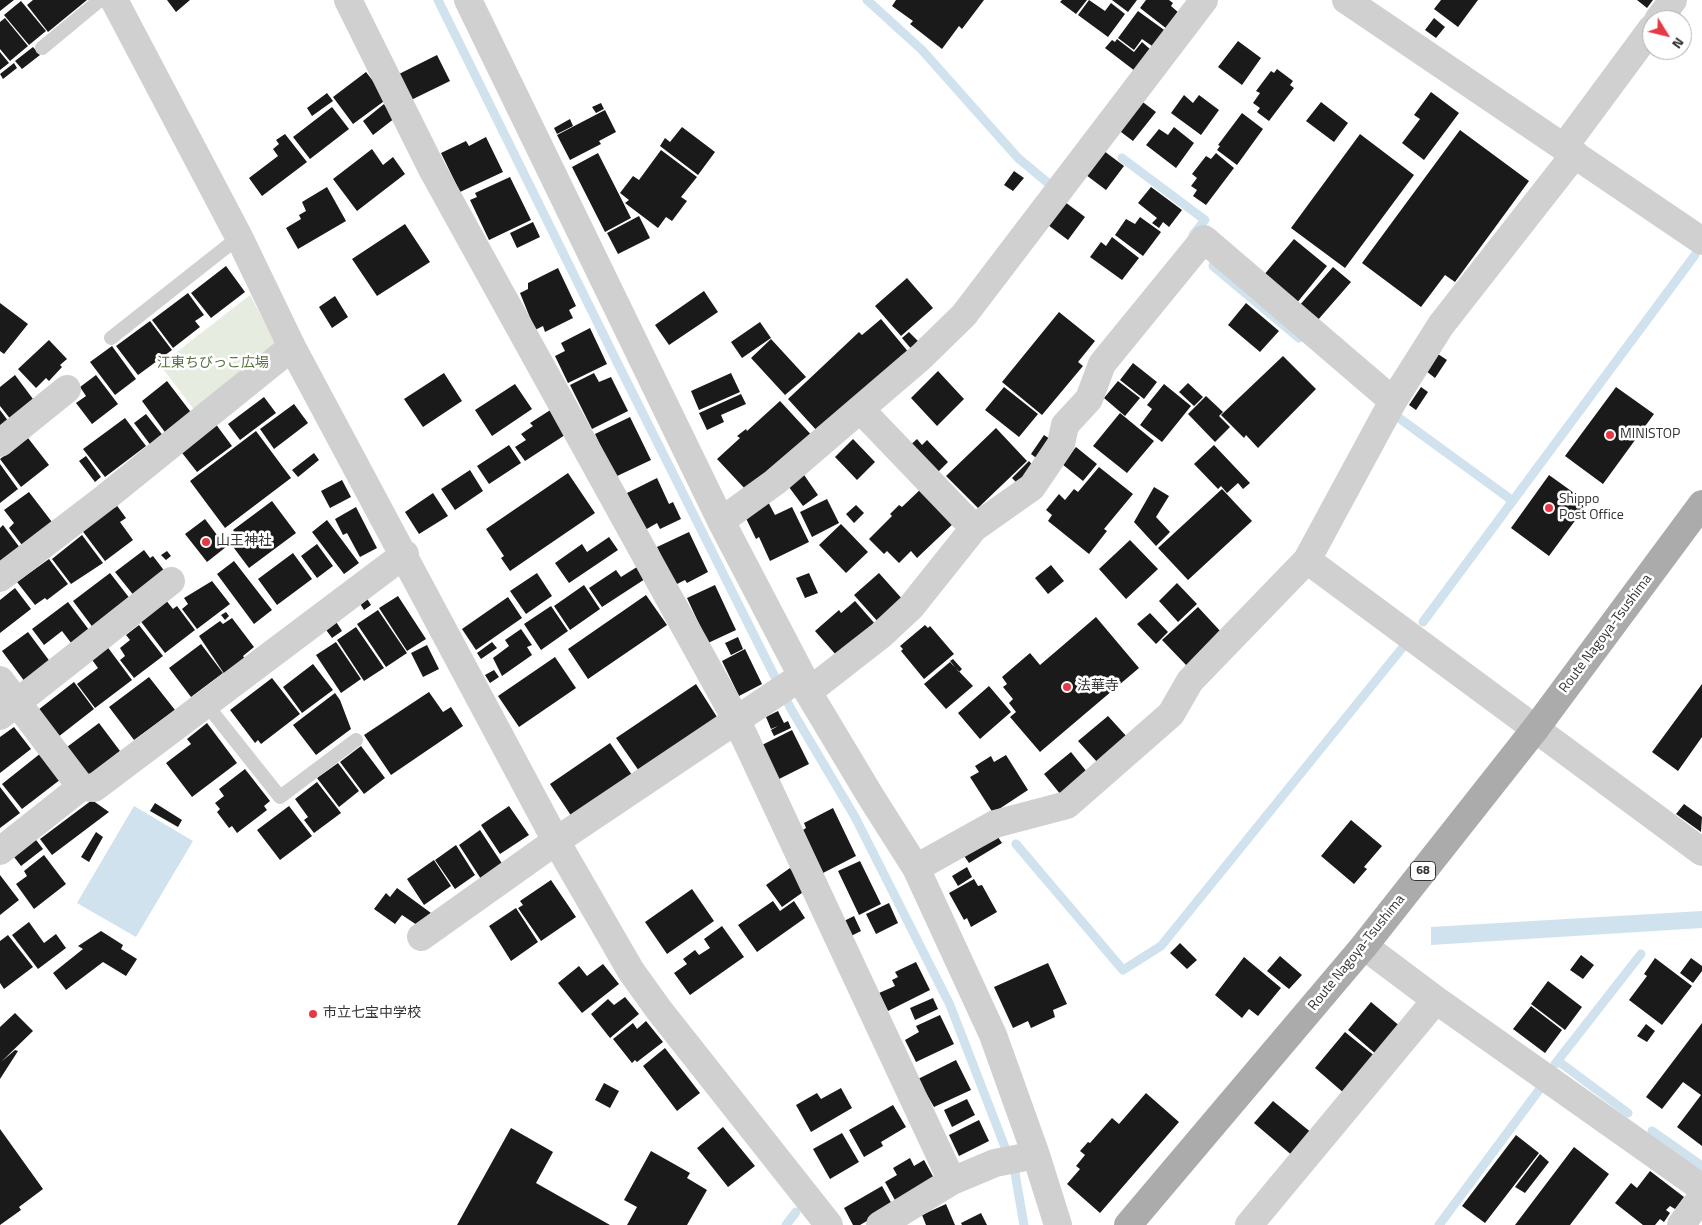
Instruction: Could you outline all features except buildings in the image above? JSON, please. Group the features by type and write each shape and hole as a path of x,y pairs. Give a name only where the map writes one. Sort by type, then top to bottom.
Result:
{"main road":[{"name":"Route Nagoya-Tsushima","path":"1128,1225 1364,946 1536,728 1702,504"}],"street":[{"path":"114,0 239,237 292,346 405,554 556,841 631,971 659,1010 830,1225"},
{"path":"348,0 432,170 736,721 952,1181"},
{"path":"468,0 720,521 794,687 916,868 993,1036 1031,1156 1058,1225"},
{"path":"720,521 775,482 921,357 964,315 1204,0"},
{"path":"1346,0 1702,241"},
{"path":"916,868 995,824 1067,805 1171,714 1190,681 1307,560 1393,401 1441,325 1569,150 1642,43"},
{"path":"421,937 556,841 736,721 881,636 911,607 974,528 1032,486 1061,444 1065,425 1089,399 1102,364 1204,239 1393,401"},
{"path":"0,578 106,497 292,346"},
{"path":"0,443 67,389"},
{"path":"860,409 974,528"},
{"path":"0,851 81,787 94,788 405,554"},
{"path":"1307,560 1702,852"},
{"path":"9,709 171,581"},
{"path":"0,680 9,709 81,787"},
{"path":"1364,946 1436,1000 1702,1188"},
{"path":"1249,1225 1436,1000"},
{"path":"880,1225 952,1181 995,1163 1031,1156"},
{"path":"1681,1225 1702,1197"}],"lane":[{"path":"42,48 100,0"},
{"path":"110,338 239,237"},
{"path":"206,704 280,798 356,740"}],"green space":[{"name":"江東ちびっこ広場","path":"250,295 279,349 199,416 160,365"}],"water":[{"path":"134,806 193,841 136,937 77,903"},
{"path":"1702,911 1702,928 1431,945 1431,927"}],"waterway":[{"path":"438,0 791,709 855,817 950,1005 1015,1173 1024,1225"},
{"path":"867,0 922,50 1018,158 1048,183"},
{"path":"1122,158 1205,220 1193,235"},
{"path":"1423,622 1695,255"},
{"path":"1213,266 1299,338"},
{"path":"1399,418 1513,501"},
{"path":"1016,844 1123,970 1161,946 1403,647"},
{"path":"1555,1064 1641,954"},
{"path":"1558,1061 1628,1113"},
{"path":"1439,1225 1539,1090"},
{"path":"1652,1131 1702,1166"},
{"path":"786,1225 796,1212"}],"place":[{"name":"MINISTOP","path":"1610,435"},
{"name":"Shippo Post Office","path":"1549,508"},
{"name":"山王神社","path":"206,542"},
{"name":"法華寺","path":"1067,687"},
{"name":"市立七宝中学校","path":"313,1014"}]}
